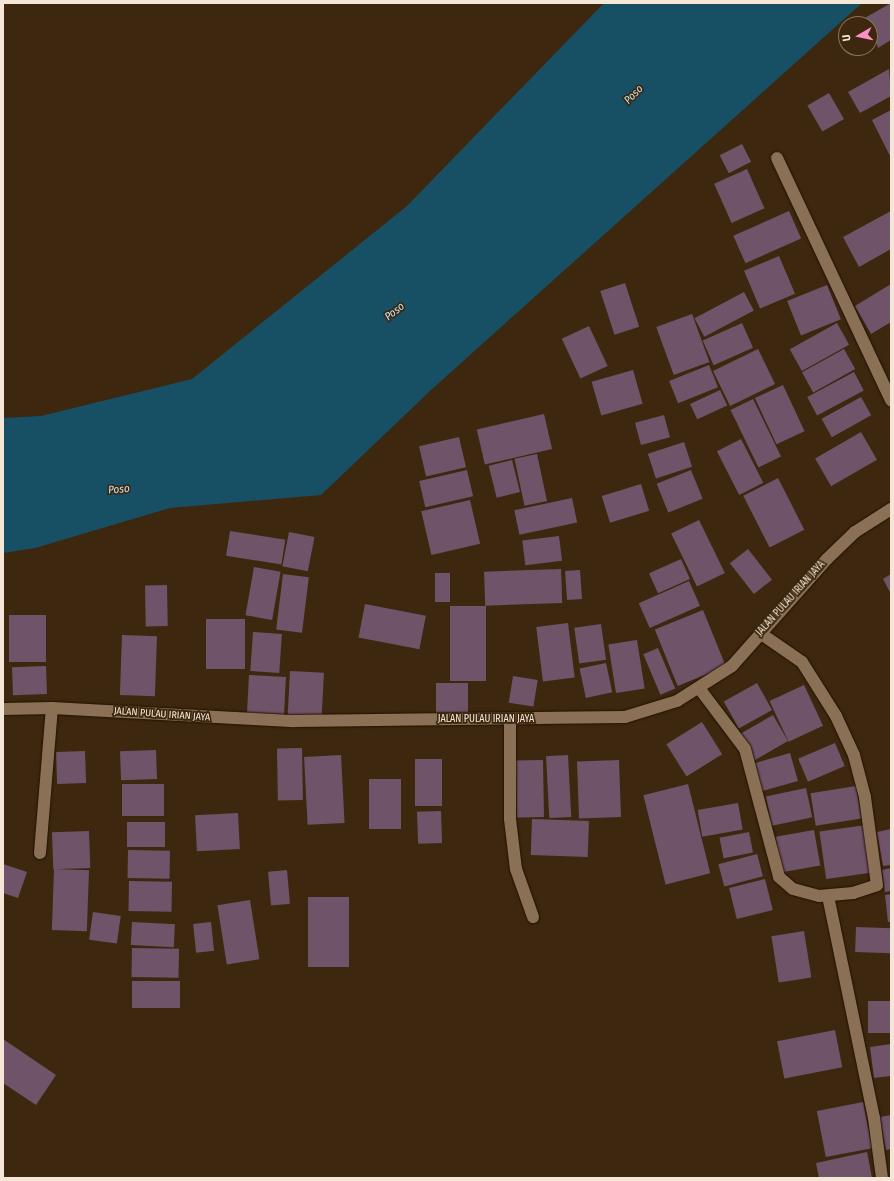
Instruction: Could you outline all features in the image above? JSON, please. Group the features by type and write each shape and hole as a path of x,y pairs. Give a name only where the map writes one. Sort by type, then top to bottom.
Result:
{"street":[{"path":"777,158 891,400"},
{"name":"JALAN PULAU IRIAN JAYA","path":"3,709 52,708 197,718 510,721 625,717 660,708 699,688 732,666 760,633 855,532 891,509"},
{"path":"699,688 745,749 779,877 806,895 828,896 877,885 865,797 854,755 823,691 802,662 760,633"},
{"path":"40,853 52,708"},
{"path":"510,721 510,819 516,869 533,916"},
{"path":"828,896 874,1118 882,1178"}],"water":[{"name":"Poso","path":"604,3 862,3 848,16 838,16 838,25 431,390 321,495 170,508 35,548 3,553 3,418 41,416 192,379 407,206"}],"building":[{"path":"891,3 891,40 878,48 878,16 868,16"},
{"path":"889,69 891,96 860,113 848,92"},
{"path":"829,93 844,119 822,131 807,106"},
{"path":"891,110 891,158 872,120"},
{"path":"742,144 751,162 729,173 720,155"},
{"path":"747,169 764,208 732,223 714,184"},
{"path":"789,211 801,238 745,263 733,236"},
{"path":"891,211 891,249 859,267 843,237"},
{"path":"779,256 795,294 760,309 744,271"},
{"path":"625,283 639,327 614,335 600,291"},
{"path":"891,284 891,322 871,334 855,306"},
{"path":"827,285 841,319 801,335 787,301"},
{"path":"744,292 754,311 704,337 695,318"},
{"path":"692,314 709,362 674,375 656,327"},
{"path":"742,323 753,348 714,365 703,340"},
{"path":"837,323 849,345 802,371 790,349"},
{"path":"589,326 608,366 580,379 562,339"},
{"path":"758,349 775,384 730,406 713,371"},
{"path":"844,349 855,369 813,392 802,372"},
{"path":"709,365 718,387 678,403 669,381"},
{"path":"633,370 643,404 601,415 592,382"},
{"path":"854,372 864,391 817,415 807,397"},
{"path":"783,385 805,431 776,444 755,398"},
{"path":"720,390 727,405 697,419 690,404"},
{"path":"861,397 871,415 832,437 822,419"},
{"path":"753,399 781,457 759,467 731,410"},
{"path":"544,414 552,449 485,465 477,430"},
{"path":"664,415 670,437 641,445 635,423"},
{"path":"861,432 877,460 831,486 815,458"},
{"path":"459,437 466,467 426,476 419,446"},
{"path":"741,439 763,483 739,495 717,451"},
{"path":"684,442 692,467 656,478 648,454"},
{"path":"537,454 547,501 524,506 515,459"},
{"path":"512,460 520,492 497,498 489,466"},
{"path":"467,470 473,496 425,507 419,481"},
{"path":"691,470 703,499 668,513 657,484"},
{"path":"778,478 804,530 770,547 743,496"},
{"path":"641,484 649,511 610,523 602,496"},
{"path":"572,498 577,522 519,535 514,510"},
{"path":"470,500 480,544 431,555 421,511"},
{"path":"699,520 725,573 697,587 671,534"},
{"path":"230,531 285,540 281,564 226,556"},
{"path":"289,532 315,537 308,571 282,566"},
{"path":"559,536 562,561 525,565 522,541"},
{"path":"748,549 772,580 754,594 730,563"},
{"path":"681,559 690,579 658,593 649,573"},
{"path":"254,567 281,572 272,620 245,615"},
{"path":"561,569 562,603 485,606 484,572"},
{"path":"580,570 582,599 567,600 565,571"},
{"path":"435,573 450,573 450,602 435,602"},
{"path":"283,574 309,577 302,633 276,630"},
{"path":"891,574 891,594 883,579"},
{"path":"689,581 700,606 650,628 639,603"},
{"path":"145,585 167,585 168,626 146,626"},
{"path":"365,604 426,616 419,649 359,637"},
{"path":"450,606 486,606 486,681 450,681"},
{"path":"703,610 726,667 678,686 655,629"},
{"path":"9,615 46,615 46,662 9,662"},
{"path":"206,619 245,619 245,669 206,669"},
{"path":"568,623 575,678 543,681 536,627"},
{"path":"601,624 606,660 579,663 574,628"},
{"path":"253,632 282,634 279,673 250,671"},
{"path":"122,635 157,636 155,696 120,695"},
{"path":"637,640 645,688 616,693 608,645"},
{"path":"658,648 675,689 660,695 643,654"},
{"path":"606,663 612,692 586,698 580,669"},
{"path":"46,666 47,694 13,695 12,667"},
{"path":"290,671 324,673 322,719 288,717"},
{"path":"249,675 286,677 284,717 247,715"},
{"path":"513,676 538,680 533,707 509,703"},
{"path":"436,683 468,683 468,716 436,716"},
{"path":"757,683 772,710 739,729 724,701"},
{"path":"804,685 823,726 789,742 770,701"},
{"path":"773,715 788,741 753,761 738,735"},
{"path":"702,722 722,754 687,776 666,744"},
{"path":"835,743 845,766 808,782 798,759"},
{"path":"277,748 302,748 303,800 278,800"},
{"path":"156,750 157,779 121,780 120,751"},
{"path":"85,751 86,783 57,784 56,752"},
{"path":"790,753 798,781 762,791 754,763"},
{"path":"341,755 345,823 308,825 304,757"},
{"path":"568,755 571,817 549,818 546,756"},
{"path":"415,759 442,759 442,806 415,806"},
{"path":"516,760 543,760 544,817 517,817"},
{"path":"619,760 621,817 579,818 577,761"},
{"path":"369,779 401,779 401,829 369,829"},
{"path":"122,784 164,784 164,816 122,816"},
{"path":"688,784 710,873 666,884 643,795"},
{"path":"856,786 861,819 816,826 811,793"},
{"path":"806,788 812,817 772,826 766,797"},
{"path":"738,803 743,830 702,837 698,810"},
{"path":"441,811 442,843 418,844 417,812"},
{"path":"238,813 240,849 197,851 195,815"},
{"path":"532,819 589,821 588,857 531,855"},
{"path":"127,822 165,822 165,847 127,847"},
{"path":"866,825 873,873 826,879 819,832"},
{"path":"891,829 891,865 883,866 877,832"},
{"path":"814,830 820,865 782,872 776,837"},
{"path":"89,831 90,868 53,869 52,832"},
{"path":"749,832 753,853 724,858 720,838"},
{"path":"128,850 170,851 170,879 128,878"},
{"path":"757,854 763,876 724,887 718,864"},
{"path":"3,864 27,872 18,898 3,893"},
{"path":"891,868 891,891 885,892 882,870"},
{"path":"54,869 89,870 87,931 52,930"},
{"path":"287,870 290,904 271,906 268,872"},
{"path":"765,879 773,910 737,919 729,888"},
{"path":"129,881 172,882 171,912 128,911"},
{"path":"891,894 891,922 888,922 885,895"},
{"path":"308,897 349,897 349,967 308,967"},
{"path":"250,900 259,959 227,964 217,905"},
{"path":"93,912 121,916 117,944 89,940"},
{"path":"132,922 175,924 174,947 131,945"},
{"path":"211,922 214,951 196,953 193,924"},
{"path":"856,927 891,928 890,953 855,952"},
{"path":"804,931 811,977 779,983 771,936"},
{"path":"132,948 179,949 178,978 131,977"},
{"path":"132,981 180,981 180,1008 132,1008"},
{"path":"868,1001 891,1001 891,1033 868,1033"},
{"path":"835,1030 842,1067 784,1079 777,1041"},
{"path":"3,1039 56,1075 36,1105 3,1083"},
{"path":"891,1044 891,1076 874,1078 870,1047"},
{"path":"863,1102 872,1148 826,1157 817,1111"},
{"path":"891,1115 891,1149 886,1150 880,1117"},
{"path":"867,1152 872,1178 819,1178 816,1163"}]}
